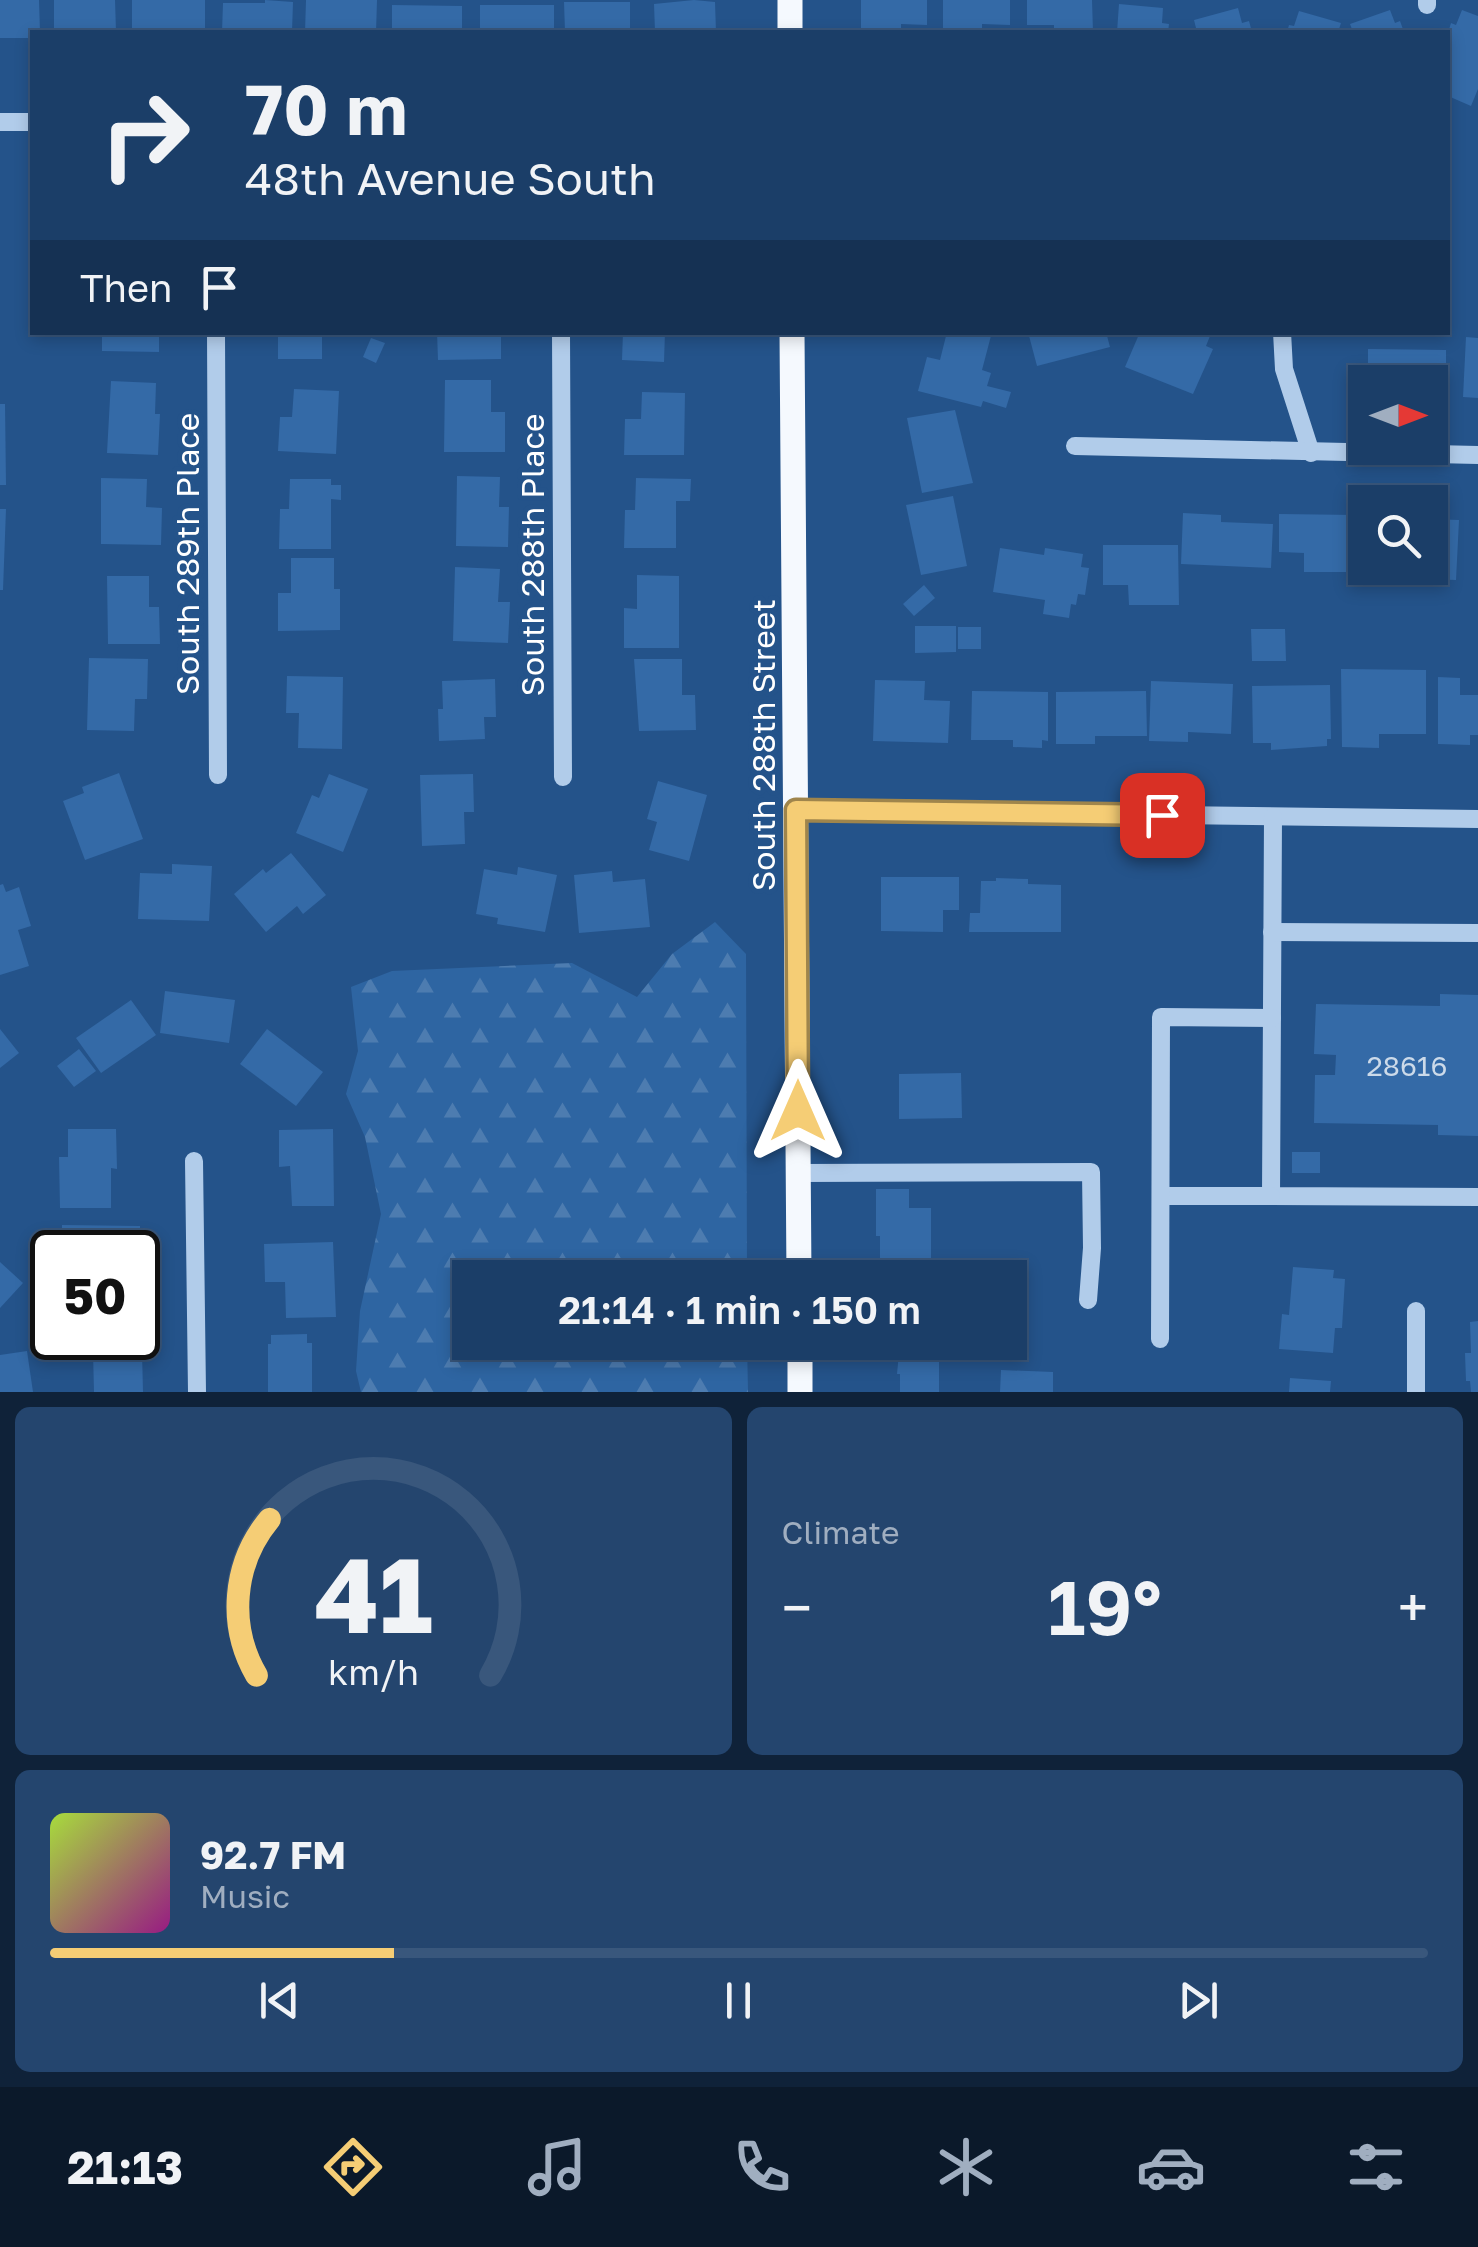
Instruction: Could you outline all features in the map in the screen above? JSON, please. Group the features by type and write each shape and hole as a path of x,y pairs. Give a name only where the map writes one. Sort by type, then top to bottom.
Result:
{"main road":[{"path":"790,0 790,30"},
{"name":"South 288th Street","path":"792,335 799,1260"},
{"path":"800,1360 800,1392"}],"street":[{"path":"0,122 30,122"},
{"name":"South 289th Place","path":"216,335 218,774"},
{"name":"South 288th Place","path":"561,335 564,777"},
{"path":"1282,335 1284,369 1311,454"},
{"path":"1075,446 1478,455"},
{"path":"796,810 1478,819"},
{"path":"1271,1196 1272,816"},
{"path":"1272,932 1478,932"},
{"path":"1160,1338 1161,1018 1272,1018"},
{"path":"194,1161 198,1392"},
{"path":"798,1173 1090,1172 1092,1248 1088,1300"},
{"path":"1161,1196 1478,1197"},
{"path":"1416,1310 1416,1392"}],"green space":[{"path":"715,922 746,954 747,1260 452,1260 452,1360 747,1360 748,1392 361,1392 356,1371 360,1311 381,1214 365,1137 346,1094 358,1051 351,987 392,971 572,963 637,997 672,954"}],"building":[{"path":"0,0 39,0 40,30 30,30 30,38 0,38"},
{"path":"54,0 115,0 116,30 54,30"},
{"path":"132,0 205,0 205,30 132,30"},
{"path":"306,0 377,0 376,30 305,30"},
{"path":"861,0 927,0 927,25 901,24 901,30 861,30"},
{"path":"943,0 1010,0 1010,25 982,24 982,30 943,30"},
{"path":"1027,0 1092,0 1093,30 1027,25"},
{"path":"293,2 292,30 222,30 223,3"},
{"path":"564,2 630,2 630,30 565,30"},
{"path":"715,2 716,30 655,30 654,4"},
{"path":"1119,4 1163,8 1162,23 1169,24 1168,30 1117,30"},
{"path":"392,5 462,6 462,30 392,30"},
{"path":"480,5 554,5 554,30 480,30"},
{"path":"1238,8 1242,23 1249,21 1251,30 1196,30 1194,20"},
{"path":"1390,10 1395,23 1400,21 1403,30 1352,30 1350,24"},
{"path":"1462,10 1478,16 1478,89 1471,106 1450,97 1449,30 1451,23 1456,25"},
{"path":"1299,11 1341,23 1339,30 1288,30 1289,25 1294,26"},
{"path":"102,335 159,335 159,352 102,351"},
{"path":"278,335 322,335 322,359 278,359"},
{"path":"437,335 501,335 501,359 438,360"},
{"path":"623,335 665,335 664,362 622,360"},
{"path":"946,335 991,335 982,370 991,373 987,386 1011,392 1006,408 983,401 981,407 918,391 927,357 940,360"},
{"path":"1029,335 1107,335 1110,347 1037,366"},
{"path":"1139,335 1210,336 1206,346 1213,349 1193,394 1125,367"},
{"path":"1466,337 1478,338 1478,398 1463,397"},
{"path":"371,338 385,343 376,363 363,357"},
{"path":"1368,349 1446,350 1446,365 1368,365"},
{"path":"445,380 491,380 491,412 505,412 505,452 444,452"},
{"path":"111,381 156,383 155,414 160,414 158,455 107,453"},
{"path":"294,389 339,391 336,454 278,451 280,417 292,417"},
{"path":"642,392 685,393 684,455 624,455 625,419 641,419"},
{"path":"0,404 5,404 6,485 0,485"},
{"path":"955,410 973,483 922,493 907,418"},
{"path":"457,476 500,477 499,507 509,507 508,547 456,546"},
{"path":"101,478 147,479 146,507 162,508 161,545 101,544"},
{"path":"636,478 691,479 690,501 676,501 676,548 624,548 625,510 635,510"},
{"path":"290,479 331,479 331,485 341,485 341,500 331,499 331,549 279,549 280,509 289,509"},
{"path":"953,496 967,566 921,575 906,505"},
{"path":"0,509 6,509 3,590 0,590"},
{"path":"1183,513 1221,515 1221,522 1273,524 1271,568 1181,564"},
{"path":"1279,514 1348,515 1348,572 1304,572 1304,553 1279,552"},
{"path":"1448,520 1459,520 1456,580 1448,580"},
{"path":"1103,545 1178,545 1179,605 1129,605 1128,585 1103,585"},
{"path":"1000,548 1044,555 1045,548 1083,554 1081,567 1089,568 1085,595 1078,594 1076,605 1071,604 1069,618 1043,614 1045,600 993,592"},
{"path":"291,558 334,558 334,589 340,589 340,630 278,631 278,593 291,593"},
{"path":"455,567 500,569 498,602 510,602 508,643 453,641"},
{"path":"637,575 679,576 679,648 624,648 624,608 637,609"},
{"path":"107,576 149,576 149,607 159,607 160,644 108,644"},
{"path":"924,585 935,598 914,616 903,604"},
{"path":"915,626 956,626 956,652 915,653"},
{"path":"958,627 981,627 981,649 958,649"},
{"path":"1251,629 1285,629 1286,661 1252,661"},
{"path":"89,658 148,659 147,699 135,699 134,731 87,730"},
{"path":"634,659 682,659 682,695 695,695 696,730 639,731"},
{"path":"1341,669 1426,670 1426,734 1379,734 1379,748 1342,747"},
{"path":"287,676 343,677 342,749 298,748 299,713 286,713"},
{"path":"1438,677 1460,678 1460,695 1478,695 1478,735 1470,735 1470,745 1438,744"},
{"path":"495,679 496,717 484,717 485,739 439,741 442,681"},
{"path":"875,680 925,681 924,700 950,701 948,743 873,741"},
{"path":"1151,681 1233,684 1231,734 1188,732 1188,742 1149,741"},
{"path":"1330,685 1331,739 1327,739 1327,746 1271,750 1271,743 1253,743 1252,686"},
{"path":"972,691 1048,692 1048,741 1042,740 1042,748 1013,747 1013,740 971,740"},
{"path":"1146,691 1147,736 1095,736 1095,744 1056,744 1056,692"},
{"path":"119,773 143,839 85,860 63,801 84,793 82,787"},
{"path":"329,774 368,789 343,852 296,833 312,795 319,798"},
{"path":"473,774 474,812 464,812 465,844 422,846 420,775"},
{"path":"658,781 707,795 689,861 649,850 657,822 647,819"},
{"path":"291,853 326,895 303,914 297,906 266,932 234,894 263,869 266,873"},
{"path":"172,864 212,866 209,921 138,919 140,873 172,874"},
{"path":"518,867 557,875 545,932 497,924 498,918 476,914 484,869 517,875"},
{"path":"612,871 613,882 645,879 650,927 579,933 574,875"},
{"path":"881,877 959,877 959,910 943,910 943,932 881,931"},
{"path":"996,878 1061,885 1061,932 969,932 970,913 980,913 981,881"},
{"path":"0,885 6,892 19,887 31,926 18,930 29,966 0,975"},
{"path":"165,991 235,1000 229,1043 160,1033"},
{"path":"1440,994 1478,995 1478,1136 1438,1135 1438,1125 1314,1123 1315,1075 1335,1075 1336,1055 1314,1054 1316,1004 1440,1006"},
{"path":"131,1000 156,1035 101,1073 76,1038"},
{"path":"0,1029 19,1053 0,1068"},
{"path":"267,1029 323,1072 296,1106 240,1064"},
{"path":"79,1049 96,1071 74,1087 57,1066"},
{"path":"961,1073 962,1118 899,1119 899,1074"},
{"path":"68,1129 116,1129 117,1169 111,1168 111,1208 60,1208 59,1157 68,1157"},
{"path":"333,1129 334,1206 292,1206 290,1166 279,1167 279,1130"},
{"path":"1292,1152 1320,1152 1320,1173 1292,1173"},
{"path":"876,1189 909,1189 909,1208 931,1208 931,1260 880,1260 880,1236 876,1236"},
{"path":"62,1225 140,1226 140,1230 62,1230"},
{"path":"333,1242 336,1317 286,1318 285,1282 265,1282 264,1244"},
{"path":"0,1262 23,1283 0,1308"},
{"path":"1293,1267 1334,1270 1333,1278 1345,1279 1342,1328 1335,1328 1333,1353 1279,1349 1282,1314 1289,1315"},
{"path":"1478,1321 1478,1392 1471,1392 1470,1381 1466,1381 1465,1353 1471,1353 1470,1322"},
{"path":"307,1334 307,1343 312,1343 312,1392 268,1392 271,1335"},
{"path":"27,1351 33,1392 0,1392 0,1355"},
{"path":"93,1360 142,1360 143,1392 94,1392"},
{"path":"898,1360 939,1360 939,1392 900,1392"},
{"path":"1001,1370 1053,1372 1053,1392 1000,1392"},
{"path":"1290,1378 1331,1381 1330,1392 1289,1392"}],"route":[{"path":"798,1111 796,810 1162,815"}]}
